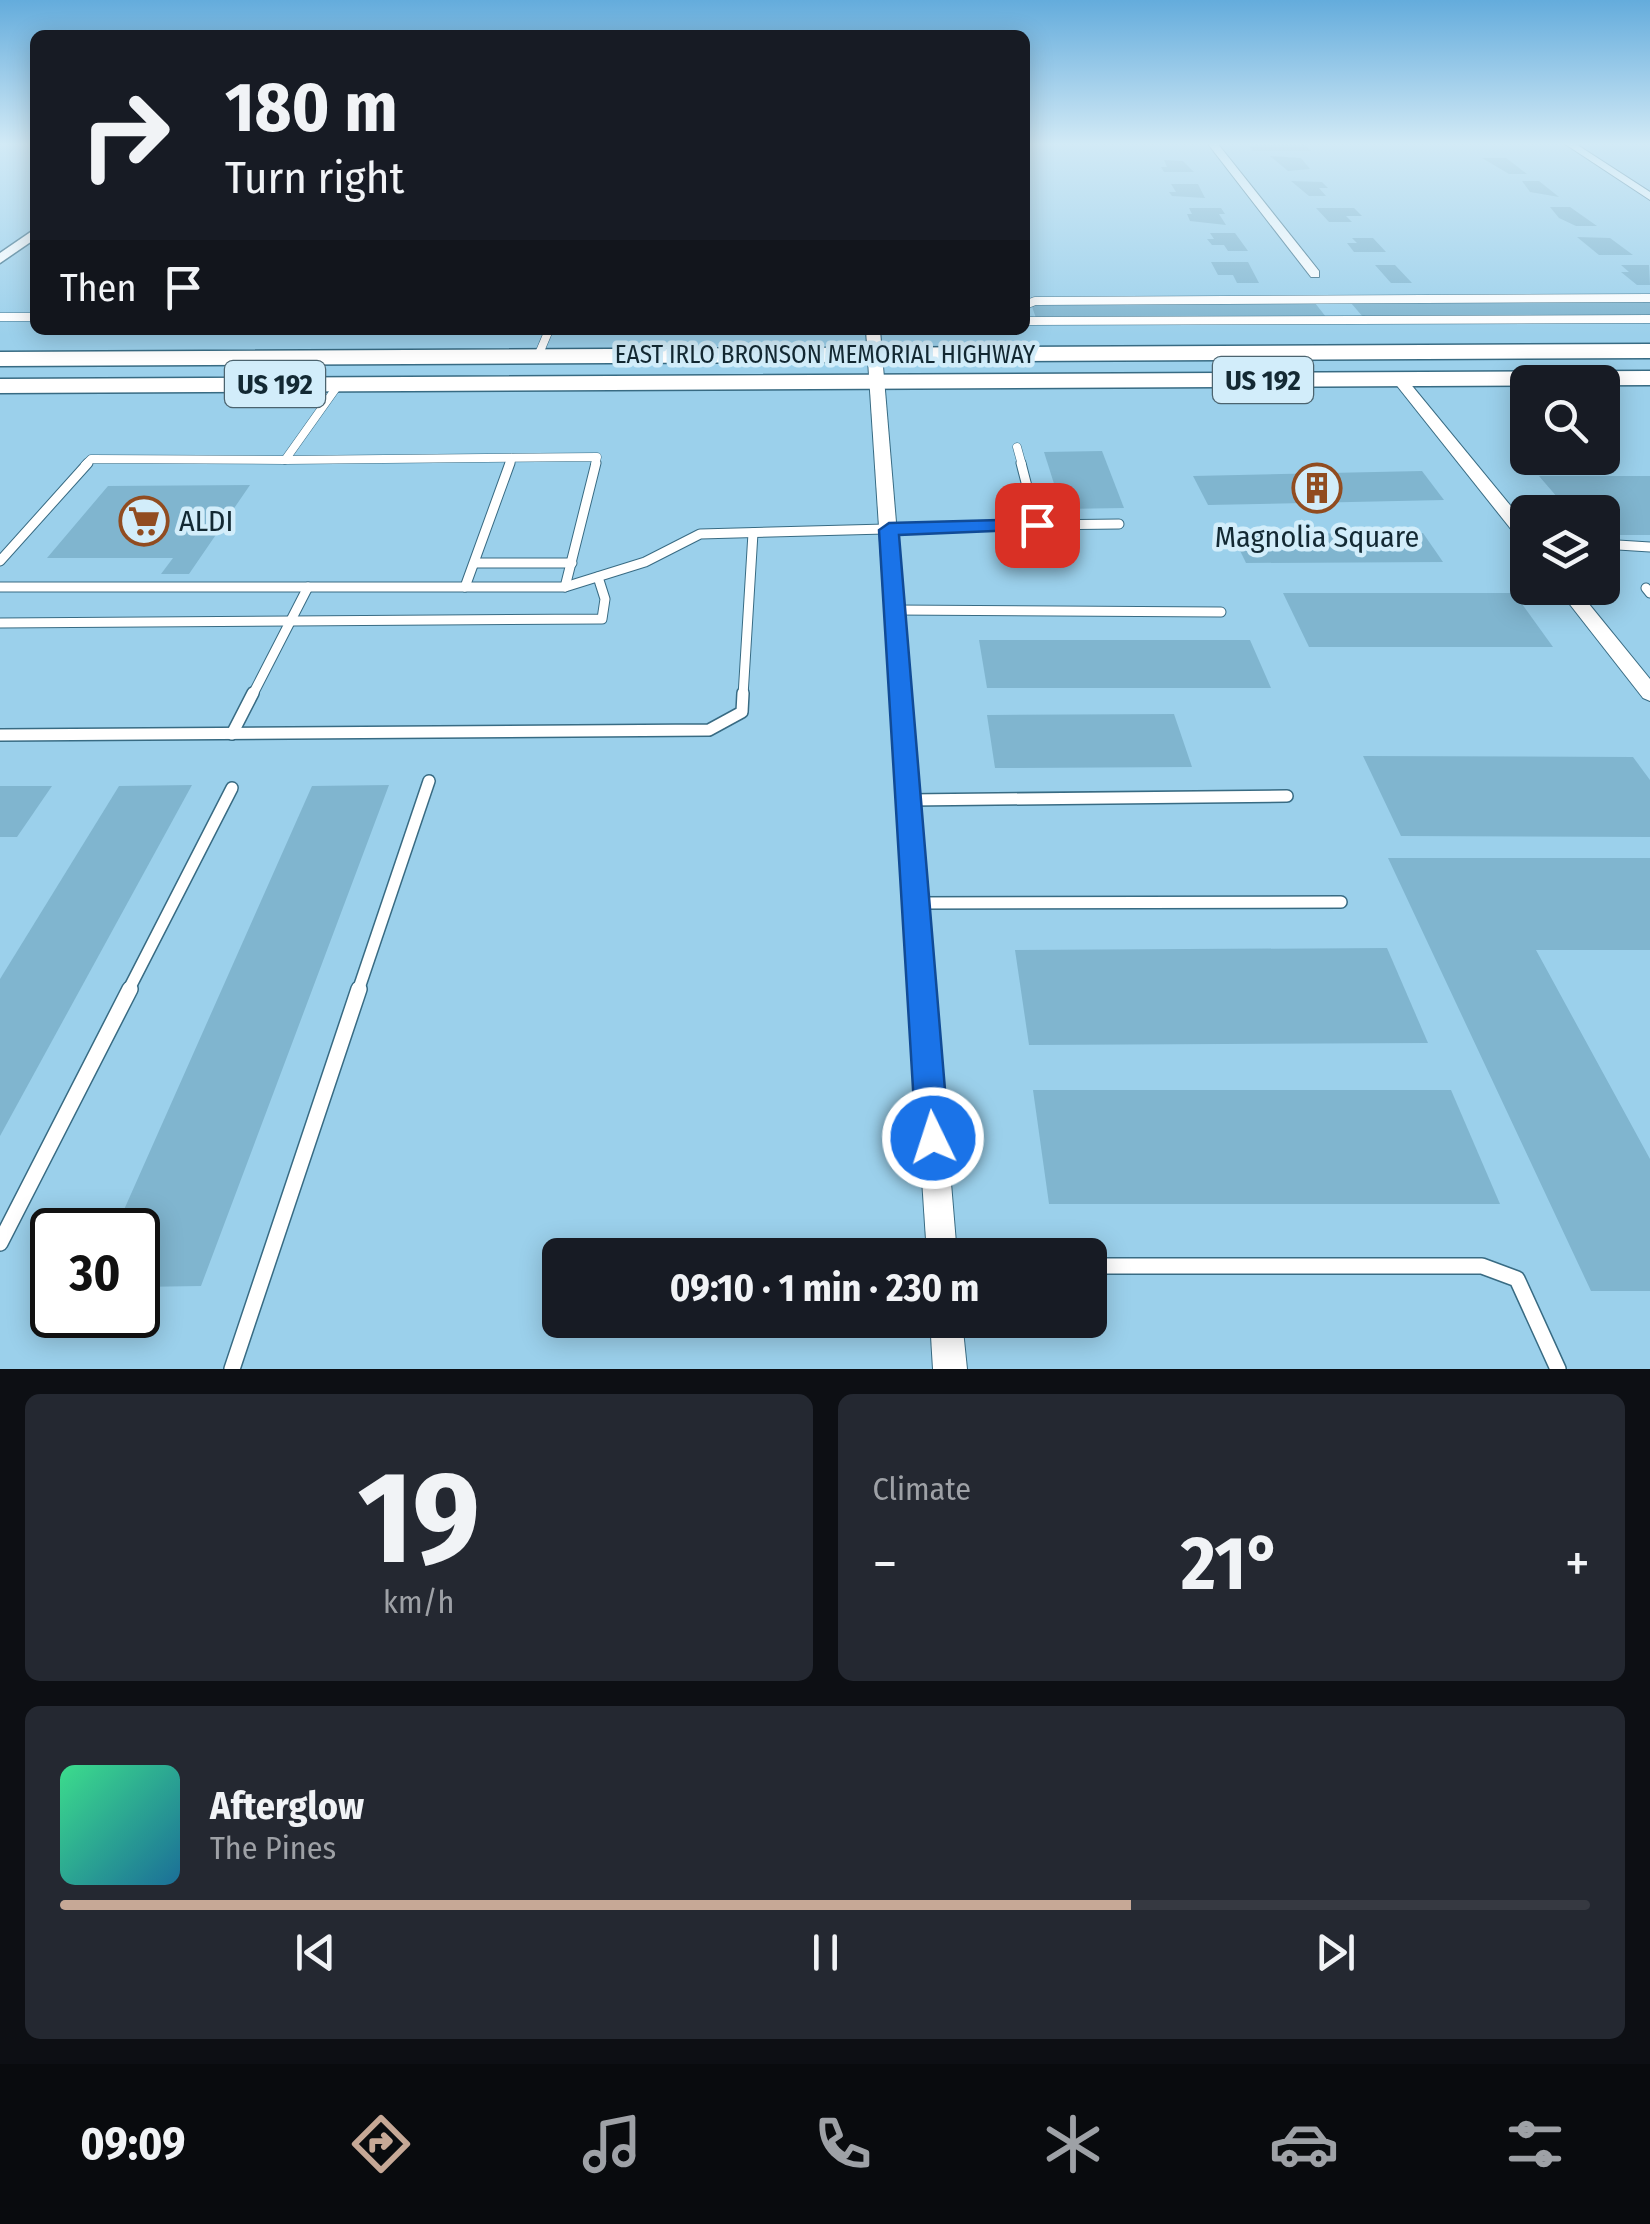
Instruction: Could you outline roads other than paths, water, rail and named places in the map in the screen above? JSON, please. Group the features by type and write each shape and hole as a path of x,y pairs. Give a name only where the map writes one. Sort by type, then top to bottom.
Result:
{"highway":[{"name":"EAST IRLO BRONSON MEMORIAL HIGHWAY","path":"0,359 1650,351"},
{"path":"1399,380 1412,367 1430,360 1650,359"},
{"path":"1620,367 1650,367"},
{"name":"EAST IRLO BRONSON MEMORIAL HIGHWAY","path":"7,390 339,384 1510,378"},
{"name":"EAST IRLO BRONSON MEMORIAL HIGHWAY","path":"1620,378 1650,378"}],"street":[{"path":"1263,208 1315,274"},
{"path":"0,259 30,237"},
{"path":"873,335 941,1238"},
{"path":"1399,380 1510,517"},
{"path":"1581,605 1642,674 1650,692"},
{"path":"947,1338 950,1369"}],"lane":[{"path":"1030,304 1650,298"},
{"path":"1330,300 1347,320"},
{"path":"0,317 30,317"},
{"path":"1030,320 1650,319"},
{"path":"538,356 546,335"},
{"path":"285,460 339,384"},
{"path":"1017,446 1037,525"},
{"path":"0,561 92,459 597,457 566,588"},
{"path":"466,588 512,458"},
{"path":"0,588 566,588 645,562 700,534 1119,524"},
{"path":"0,735 709,730 742,712 752,533"},
{"path":"1620,545 1650,546"},
{"path":"475,562 572,562"},
{"path":"0,623 602,619 605,599 598,577"},
{"path":"232,734 308,587"},
{"path":"894,610 1221,612"},
{"path":"232,1369 429,781"},
{"path":"0,1243 232,788"},
{"path":"909,800 1287,796"},
{"path":"915,903 1341,902"},
{"path":"1107,1266 1482,1266 1517,1279 1558,1369"}],"place":[{"name":"Magnolia Square","path":"1317,488"},
{"name":"ALDI","path":"144,521"}]}
